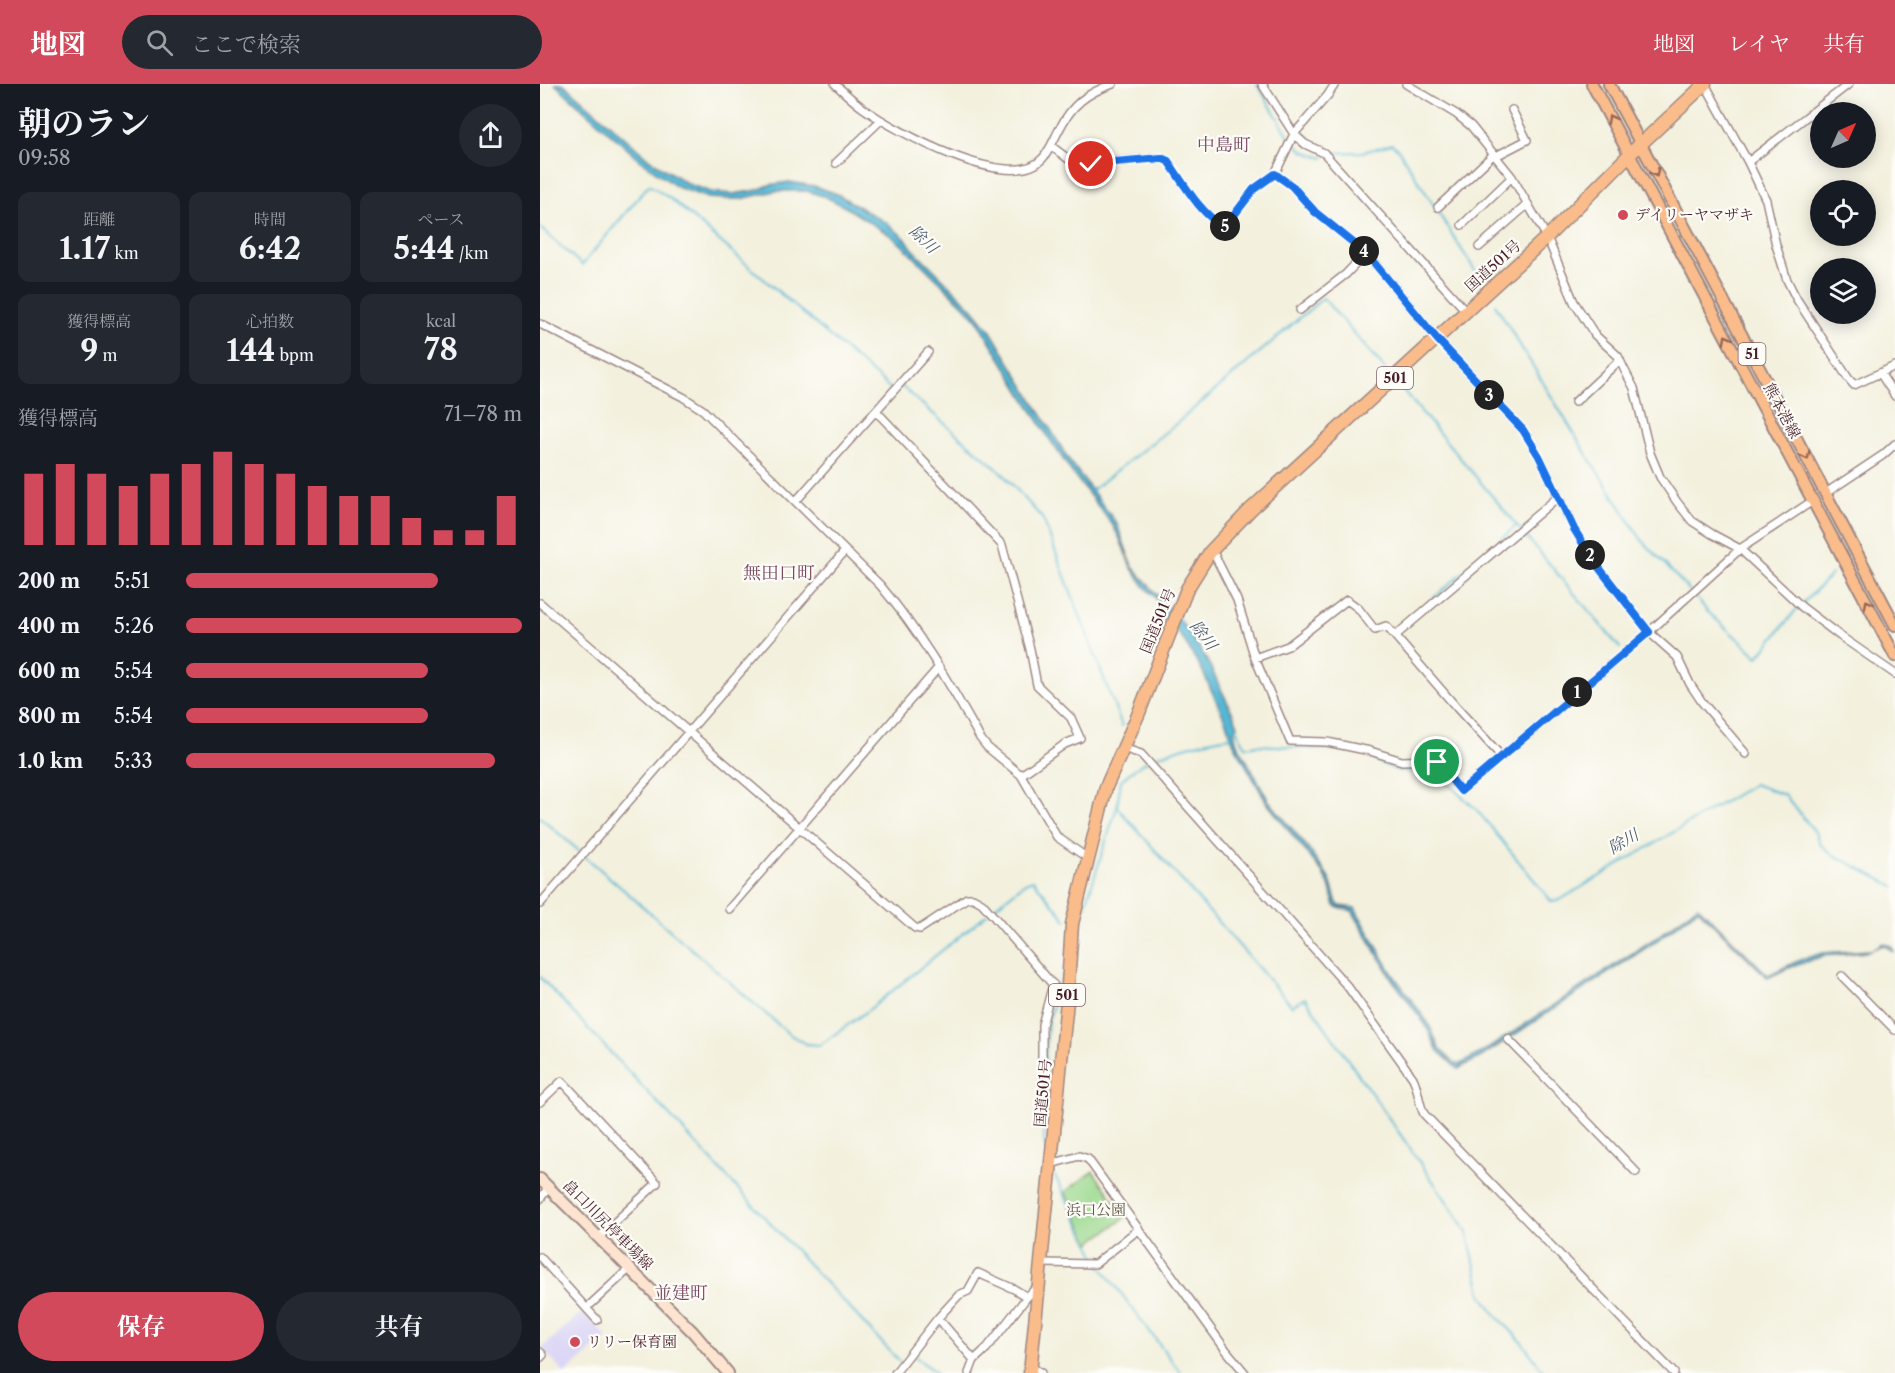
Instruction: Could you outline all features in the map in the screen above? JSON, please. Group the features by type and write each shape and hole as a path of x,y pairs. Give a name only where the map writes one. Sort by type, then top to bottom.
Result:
{"highway":[{"name":"国道501号","path":"1034,1371 1038,1286 1067,1001 1072,924 1106,787 1187,589 1210,552 1250,510 1547,237 1630,154 1705,84"}],"main road":[{"name":"熊本港線","path":"1592,84 1895,656"},
{"name":"熊本港線","path":"1609,84 1895,625"},
{"name":"畠口川尻停車場線","path":"540,1179 693,1332 723,1371"}],"street":[{"path":"835,84 862,107 902,133 941,151 1002,170 1029,166 1042,159 1073,108 1096,90 1112,84"},
{"path":"1262,84 1294,134 1305,144 1324,153 1466,311"},
{"path":"1051,146 1075,164 1161,158 1168,161 1208,214 1218,224 1225,227 1254,189 1275,174 1294,134 1335,84"},
{"path":"1406,84 1456,114 1471,126 1512,177 1547,237 1574,302 1595,335 1618,356 1634,388 1650,453 1677,502 1692,520 1740,549 1802,607 1895,674"},
{"path":"1705,84 1766,200 1787,280 1854,385 1895,366"},
{"path":"1748,162 1849,84"},
{"path":"1438,207 1495,155 1527,140 1512,110"},
{"path":"836,163 881,120"},
{"path":"1275,174 1292,186 1315,212 1366,253 1437,339 1523,430 1539,456 1574,529 1593,560 1649,632 1677,657 1702,702 1746,754"},
{"path":"1462,225 1512,177"},
{"path":"1479,248 1528,204"},
{"path":"1300,310 1346,274 1366,253"},
{"path":"540,324 679,395 703,410 880,585 898,606 939,667 980,738 987,747 1021,775 1056,837 1089,859"},
{"path":"796,501 928,352"},
{"path":"1575,402 1620,360"},
{"path":"1880,373 1895,396"},
{"path":"876,412 1002,545 1030,649 1037,685 1071,718 1080,738 1065,744 1021,775"},
{"path":"1826,493 1883,455 1895,444"},
{"path":"1395,636 1558,497"},
{"path":"1210,552 1215,556 1237,600 1255,658 1290,741 1327,742 1350,746 1402,761 1432,760 1437,762 1461,791 1649,632 1740,549 1814,500"},
{"path":"540,904 845,552"},
{"path":"1255,658 1288,646 1347,600 1358,608 1375,630 1386,626 1502,757"},
{"path":"540,603 915,928 920,929 967,898 973,898 982,903 1067,1001"},
{"path":"729,909 939,667"},
{"path":"1123,748 1141,754 1348,987 1413,1078 1418,1088 1420,1105 1424,1114 1674,1373"},
{"path":"1842,975 1895,1030"},
{"path":"1042,1056 1042,1025 1053,984"},
{"path":"1508,1039 1636,1172"},
{"path":"540,1102 562,1081 657,1183 599,1237"},
{"path":"1051,1164 1079,1156 1088,1159 1245,1373"},
{"path":"540,1199 549,1187"},
{"path":"1042,1263 1095,1264 1139,1229"},
{"path":"540,1257 597,1320"},
{"path":"591,1304 630,1269"},
{"path":"895,1373 938,1318 959,1295 968,1291 978,1273 1027,1297"},
{"path":"969,1373 974,1360 987,1348 1038,1286"},
{"path":"938,1318 974,1360"},
{"path":"540,1352 543,1354 540,1358"}],"shaded area":[{"name":"リリー保育園","path":"583,1311 607,1337 564,1373 542,1348"}],"green space":[{"name":"浜口公園","path":"1093,1171 1126,1217 1090,1243 1065,1192"}],"water":[{"path":"555,84 564,84 650,160 688,184 711,192 733,194 789,182 814,186 837,194 887,223 907,240 912,248 972,308 990,330 1069,460 1117,524 1132,566 1182,623 1206,658 1236,720 1238,726 1234,730 1236,741 1269,801 1309,849 1330,880 1337,903 1340,906 1355,908 1392,973 1429,1024 1439,1048 1454,1063 1461,1064 1489,1048 1654,939 1698,906 1768,975 1800,960 1823,953 1870,950 1823,956 1768,978 1698,909 1655,942 1481,1057 1458,1069 1438,1051 1425,1024 1392,979 1353,912 1335,906 1329,885 1322,872 1267,803 1234,744 1202,670 1182,637 1159,616 1161,614 1156,598 1144,586 1131,567 1112,524 1071,471 1047,435 976,318 902,245 847,208 826,197 807,191 775,191 741,199 727,199 708,198 677,187 641,161"},
{"path":"1883,943 1891,946 1895,953 1884,945 1872,949"}],"waterway":[{"path":"1257,84 1290,138"},
{"path":"1294,142 1303,151 1324,157"},
{"path":"1328,153 1363,152 1392,144 1398,149 1481,280"},
{"path":"540,228 582,265 649,185 671,199 891,389"},
{"path":"1091,491 1177,423 1323,298 1385,369"},
{"path":"1495,304 1641,539 1690,591"},
{"path":"901,386 1002,473 1043,519 1122,726"},
{"path":"1402,389 1620,648"},
{"path":"1402,626 1517,525"},
{"path":"1694,595 1708,612 1758,657 1796,610 1832,574"},
{"name":"除川","path":"1235,727 1246,747 1258,745 1348,750"},
{"path":"1078,928 1117,807 1121,780 1136,768 1159,756 1197,744 1232,737"},
{"name":"除川","path":"1365,753 1399,771 1426,773 1446,782 1476,809 1552,902 1560,900 1754,784 1784,795 1815,832 1820,844 1830,853 1895,887"},
{"path":"1117,807 1292,1006 1305,998 1462,1223 1468,1235 1481,1293 1495,1314 1520,1340 1545,1373"},
{"path":"540,817 789,1034 806,1044 820,1045 870,1009 987,914"},
{"path":"991,910 1025,883 1033,880 1067,921"},
{"path":"1046,1152 1044,1139 1045,1058 1048,1021 1063,975"},
{"path":"540,977 900,1362"},
{"path":"1055,1176 1097,1259"},
{"path":"1099,1264 1181,1373"},
{"path":"913,1355 936,1373"}],"place":[{"name":"デイリーヤマザキ","path":"1623,215"},
{"name":"リリー保育園","path":"575,1342"}],"district":[{"name":"中島町","path":"1224,145"},
{"name":"無田口町","path":"779,573"},
{"name":"並建町","path":"681,1293"}],"route":[{"path":"1091,164 1161,158 1168,161 1208,214 1218,224 1225,227 1254,189 1275,174 1292,186 1315,212 1333,224 1366,253 1437,339 1523,430 1539,456 1574,529 1593,560 1649,632 1461,791 1437,762"}]}
